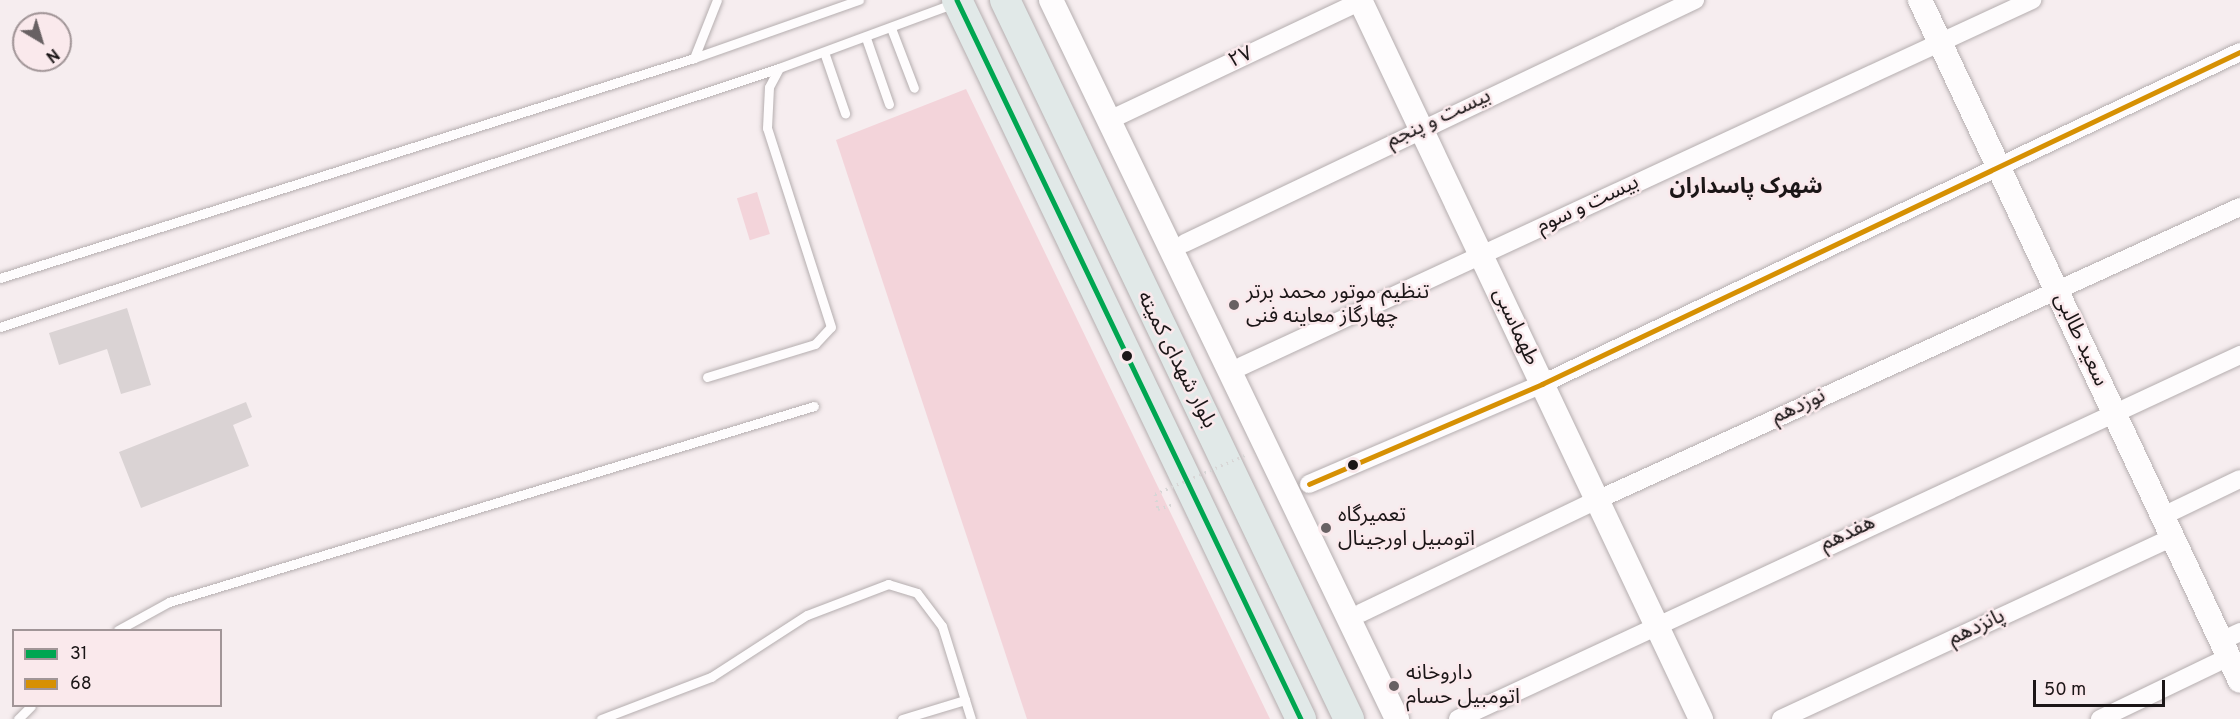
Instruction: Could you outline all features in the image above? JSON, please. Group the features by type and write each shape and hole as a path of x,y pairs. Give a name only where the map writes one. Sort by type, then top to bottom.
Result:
{"main road":[{"name":"بلوار شهدای کمیته","path":"1005,0 1349,719"},
{"name":"بلوار شهدای کمیته","path":"957,1 1301,719"}],"street":[{"path":"1051,0 1397,719"},
{"name":"طهماسبی","path":"1361,0 1701,719"},
{"name":"۲۷","path":"1118,116 1361,0"},
{"name":"بیست و پنجم","path":"1185,243 1420,127 1695,0"},
{"name":"سعید طالبی","path":"1920,0 2168,527 2230,643 2240,681"},
{"name":"بیست و سوم","path":"1242,366 2032,0"},
{"path":"1309,484 1542,384 2240,52"},
{"name":"نوزدهم","path":"1361,613 1597,500 2240,207"},
{"name":"هفدهم","path":"1458,719 1655,623 2113,411 2240,355"},
{"name":"پانزدهم","path":"1781,719 2168,527 2240,479"},
{"path":"2100,719 2230,643"}],"lane":[{"path":"694,58 717,0"},
{"path":"0,278 694,58 859,0"},
{"path":"0,327 779,68 866,38 957,1"},
{"path":"891,28 914,88"},
{"path":"866,38 889,104"},
{"path":"824,52 845,113"},
{"path":"707,377 815,344 831,327 766,128 769,87 779,68"},
{"path":"120,629 169,602 814,406"},
{"path":"601,719 711,676 807,615 888,584 917,593 942,626 971,719"},
{"path":"902,719 965,700"},
{"path":"18,719 29,707"}],"path":[{"path":"1158,509 1155,494 1245,455"}],"shaded area":[{"path":"966,89 1270,719 1027,719 836,140"},
{"path":"757,192 770,234 750,240 737,198"}],"building":[{"path":"127,308 151,385 121,394 107,349 59,365 49,333"},
{"path":"246,402 252,417 233,425 249,466 141,508 119,452"}],"transit line":[{"name":"31","path":"957,0 1301,719"},
{"name":"68","path":"1309,484 1542,384 2240,52"}],"place":[{"name":"تنظیم موتور محمد برتر چهارگاز معاینه فنی","path":"1234,305"},
{"name":"تعمیرگاه اتومبیل اورجینال","path":"1326,528"},
{"name":"داروخانه اتومبیل حسام","path":"1394,686"}],"district":[{"name":"شهرک پاسداران","path":"1746,188"}]}
